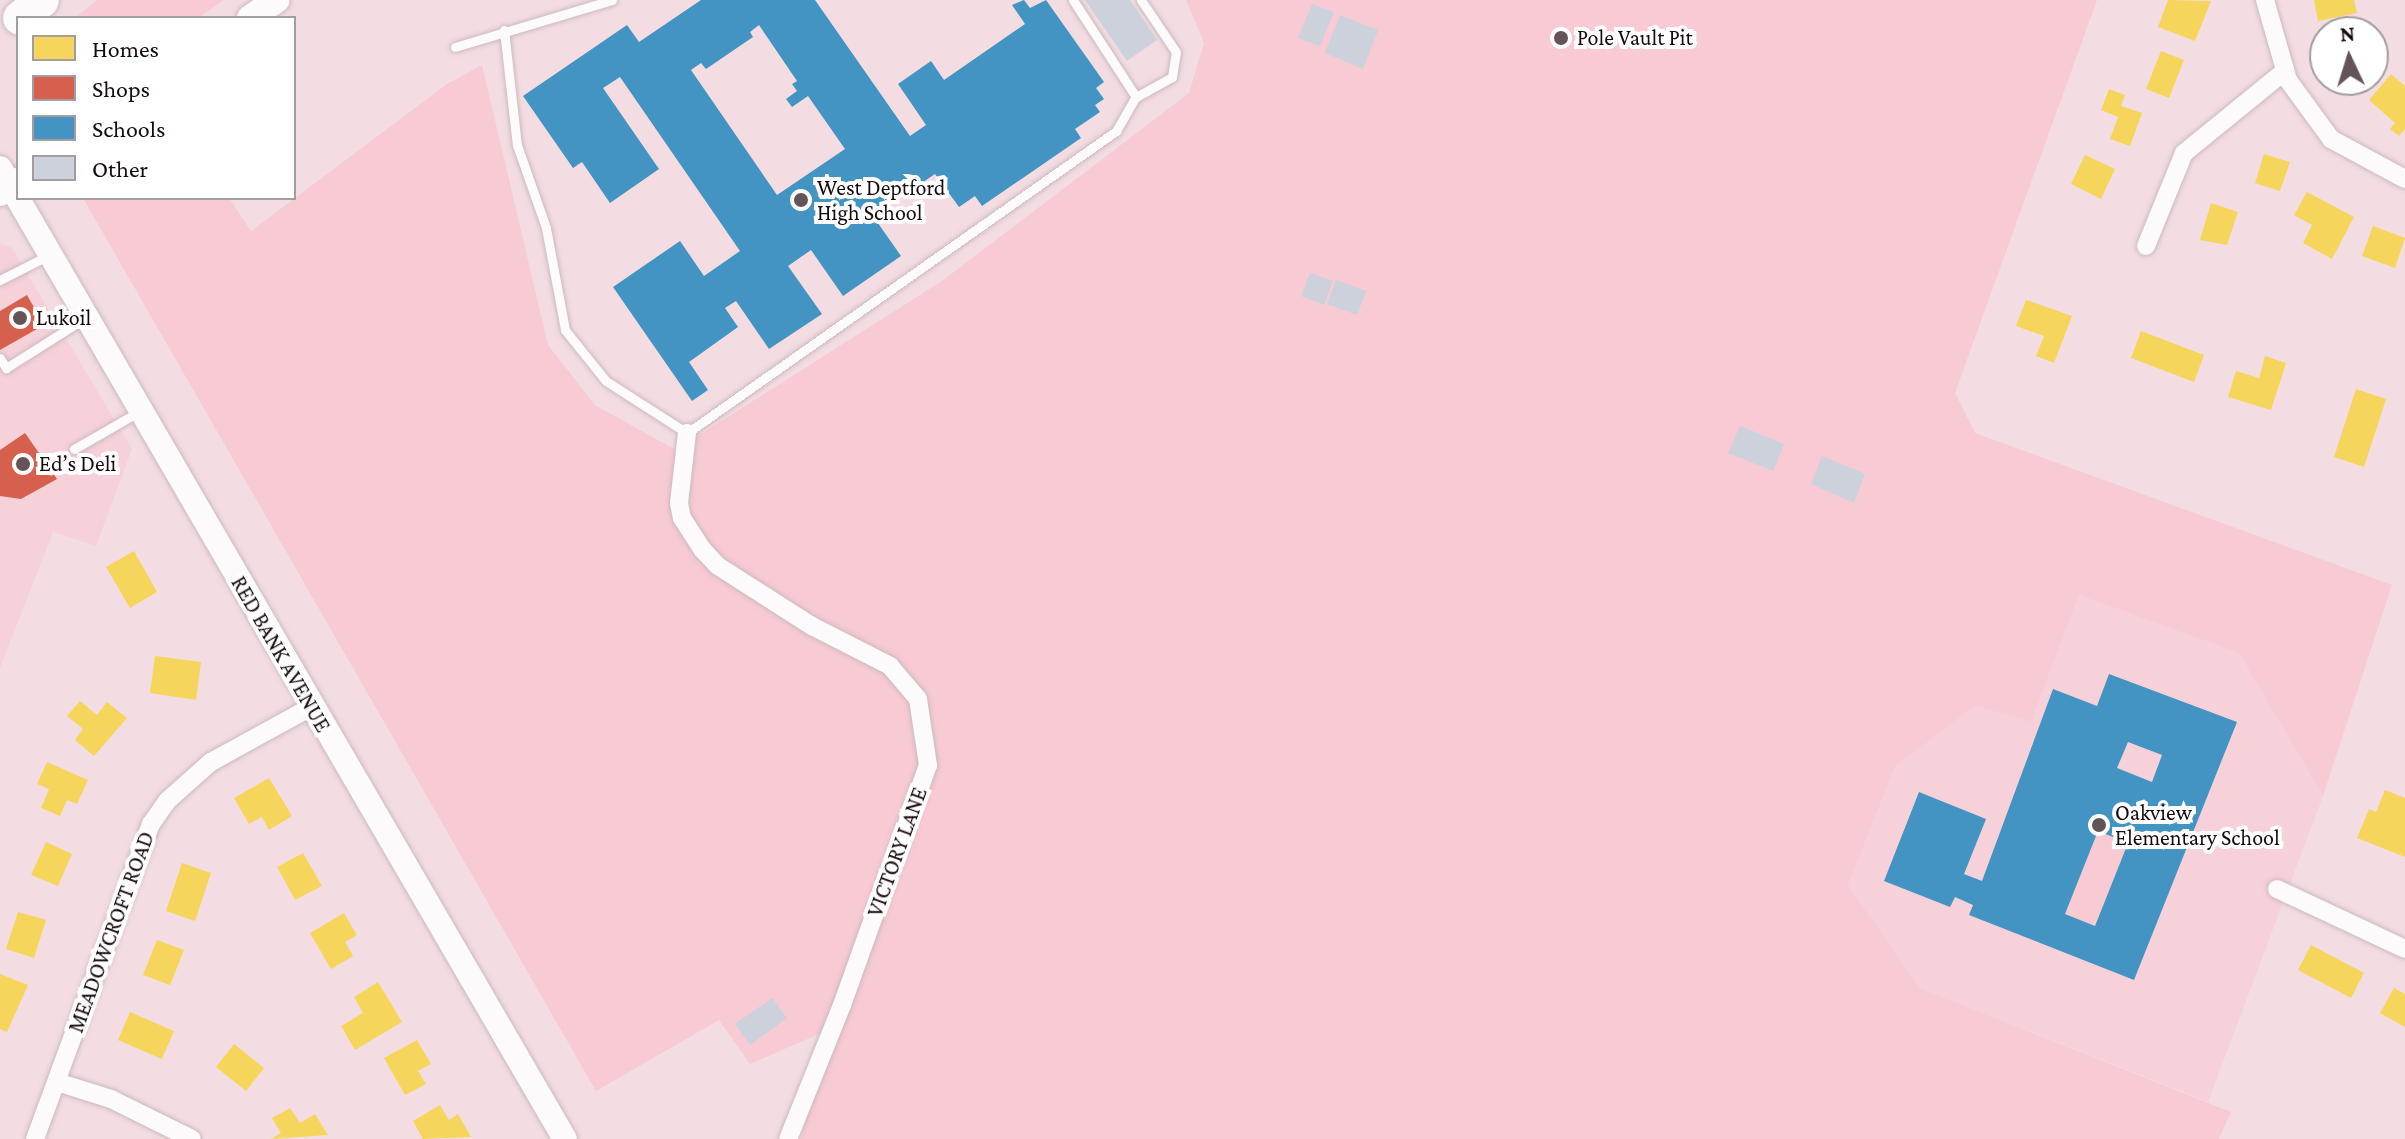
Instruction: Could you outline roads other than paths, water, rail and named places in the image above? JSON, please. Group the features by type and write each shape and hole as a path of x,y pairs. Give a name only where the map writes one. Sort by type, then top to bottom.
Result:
{"highway":[{"path":"0,34 16,21"}],"main road":[{"path":"253,16 277,0"}],"street":[{"path":"2265,0 2285,71 2331,139 2405,179"},
{"path":"2146,246 2184,153 2285,71"},
{"name":"RED BANK AVENUE","path":"17,200 565,1139"},
{"name":"VICTORY LANE","path":"687,433 679,503 682,518 702,549 718,566 812,626 890,666 918,699 928,765 842,1005 788,1139"},
{"name":"MEADOWCROFT ROAD","path":"35,1139 151,824 167,801 211,762 311,707"},
{"path":"2277,889 2405,949"},
{"path":"57,1082 111,1099 192,1139"}],"lane":[{"path":"455,47 504,30 555,20 612,0"},
{"path":"1073,0 1136,97"},
{"path":"504,30 517,145 546,228 565,330 606,381 687,433 1116,131 1136,97 1172,77 1176,52 1141,0"},
{"path":"0,280 49,255"},
{"path":"0,358 6,368 85,318"},
{"path":"74,449 140,411"}],"place":[{"name":"Pole Vault Pit","path":"1561,38"},
{"name":"West Deptford High School","path":"801,200"},
{"name":"Lukoil","path":"20,318"},
{"name":"Ed’s Deli","path":"23,464"},
{"name":"Oakview Elementary School","path":"2099,825"}]}
